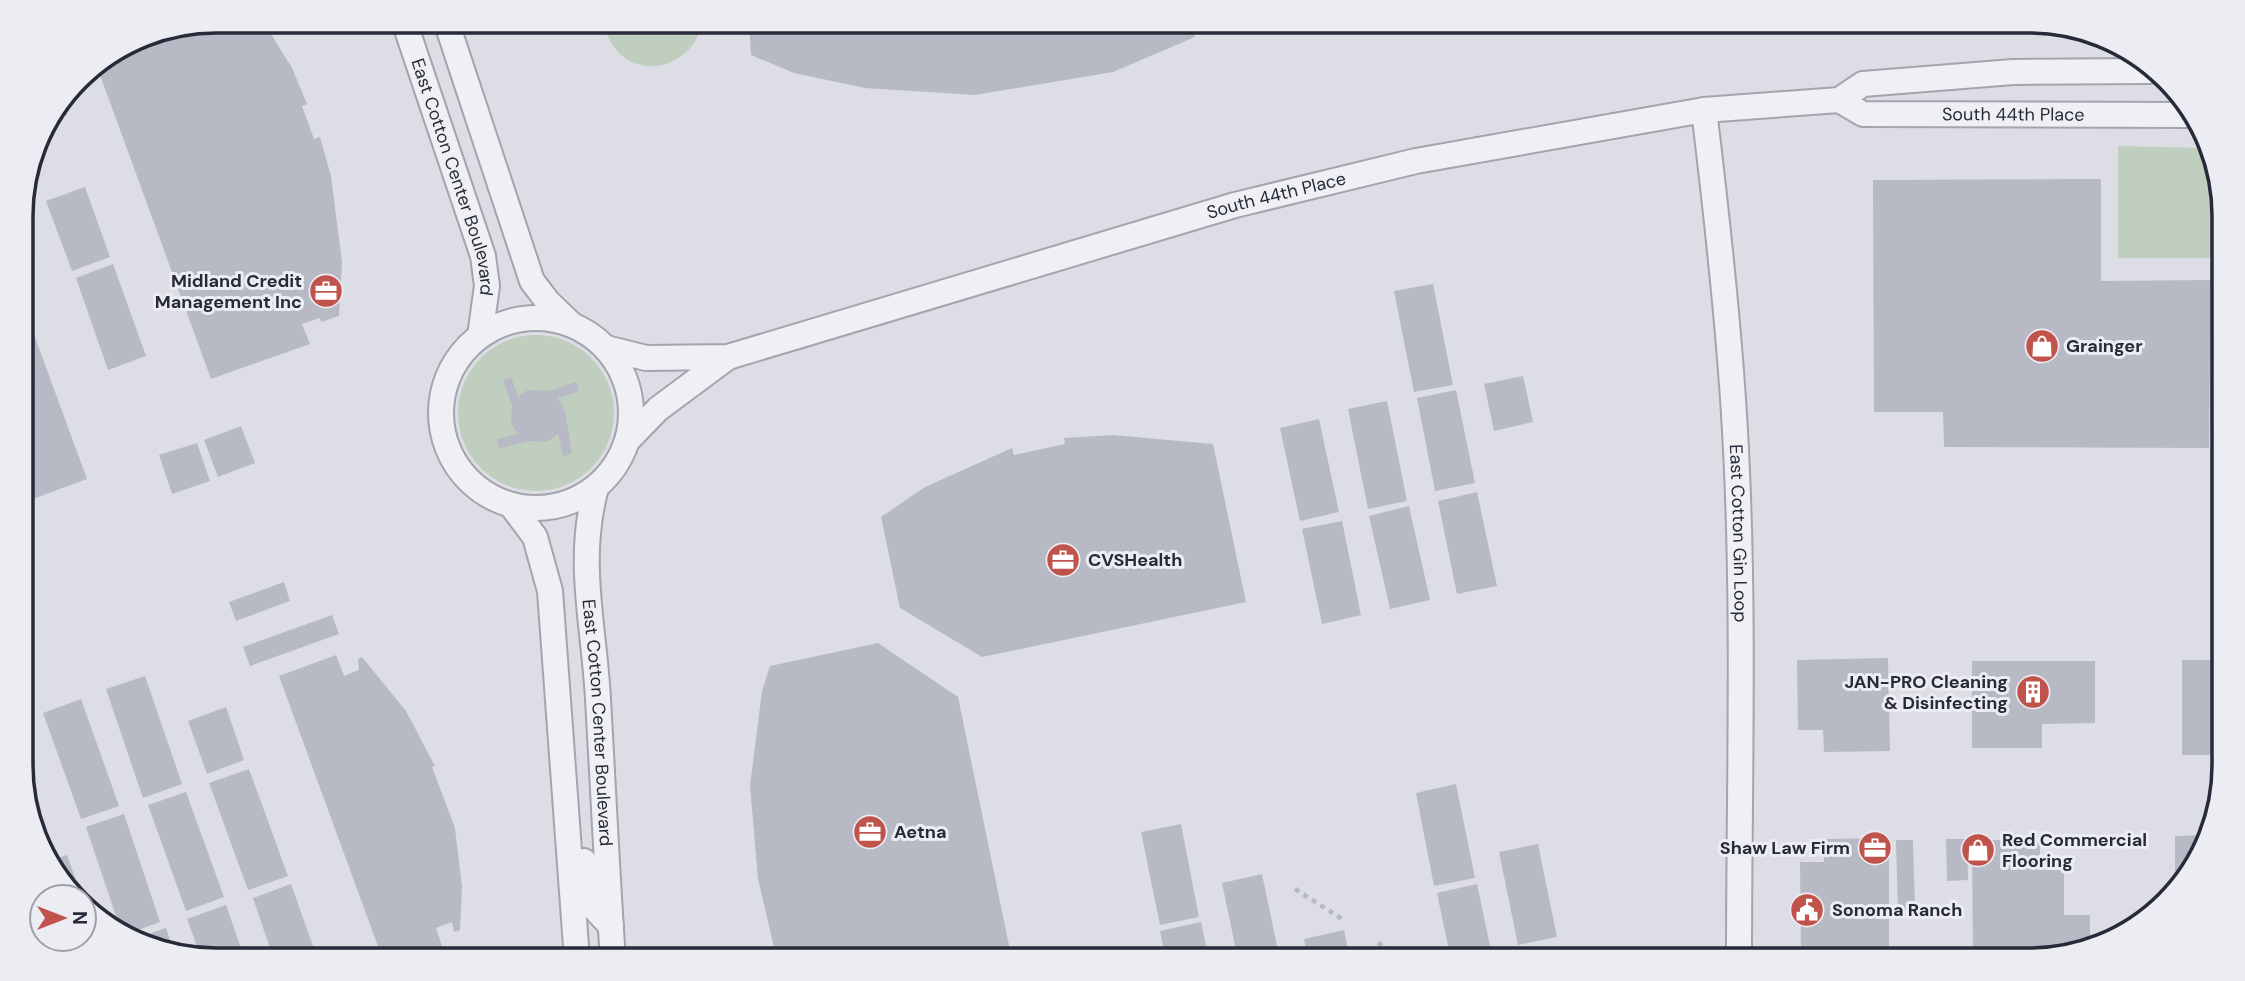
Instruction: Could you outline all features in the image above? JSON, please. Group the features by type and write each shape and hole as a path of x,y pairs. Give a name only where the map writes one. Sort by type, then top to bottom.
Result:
{"street":[{"name":"East Cotton Center Boulevard","path":"408,33 483,256 487,286 480,336"},
{"name":"East Cotton Center Boulevard","path":"450,33 532,281 548,302 572,324 607,348 628,387 631,421 628,440 617,464 596,488 577,500 554,507 537,509 511,505 486,494 470,481 449,450 443,430 441,406 450,374 463,353 480,336 497,326 523,319 540,318 572,324"},
{"name":"South 44th Place","path":"607,348 651,358 728,357 1234,205 1416,161 1704,110 1839,100 1863,84 2013,72 2140,71"},
{"name":"South 44th Place","path":"1839,100 1863,114 2180,115"},
{"name":"East Cotton Gin Loop","path":"1704,110 1724,283 1735,432 1741,621 1740,947"},
{"name":"South 44th Place","path":"628,440 658,409 728,357"},
{"name":"East Cotton Center Boulevard","path":"596,488 588,519 584,558 598,697 612,948"},
{"name":"East Cotton Center Boulevard","path":"511,505 528,523 546,568 560,712 576,948"},
{"path":"560,712 580,767 587,888 594,908 611,926"}],"path":[{"path":"1295,889 1342,919"},
{"path":"1378,943 1385,947"}],"green space":[{"path":"608,33 698,33 683,55 668,63 652,66 636,63 621,55 610,41"},
{"path":"2118,146 2199,148 2210,192 2212,258 2118,258"},
{"path":"536,335 566,341 591,358 608,383 614,413 608,443 591,468 566,485 536,491 506,485 481,468 464,443 458,413 464,383 481,358 506,341"}],"building":[{"path":"216,33 270,33 292,68 307,104 302,106 314,139 320,137 331,176 342,262 339,316 302,324 310,344 211,379 100,76 146,47 180,37"},
{"path":"750,33 1195,33 1195,37 1113,72 975,95 865,88 794,73 751,55"},
{"name":"Grainger","path":"2101,179 2101,281 2211,280 2209,448 1944,447 1943,412 1874,412 1873,180"},
{"path":"85,187 110,257 72,271 46,201"},
{"path":"113,264 146,356 108,370 76,278"},
{"path":"1433,284 1453,385 1414,392 1394,291"},
{"path":"34,334 87,479 33,499"},
{"path":"1523,376 1533,422 1494,431 1484,384"},
{"path":"511,377 518,397 528,390 549,391 576,382 579,391 558,398 565,411 572,454 563,456 558,434 547,442 529,441 499,448 497,439 518,434 511,423 512,406 503,380"},
{"path":"1456,390 1475,483 1435,491 1417,398"},
{"path":"1387,401 1407,501 1368,509 1348,409"},
{"path":"1319,419 1339,512 1300,521 1280,428"},
{"path":"241,426 255,463 218,477 204,440"},
{"name":"CVSHealth","path":"1113,435 1213,444 1246,602 982,657 900,608 881,517 925,487 1012,448 1014,455 1065,444 1064,438"},
{"path":"197,443 210,481 172,494 159,455"},
{"path":"1477,492 1497,586 1457,594 1438,501"},
{"path":"1409,506 1430,600 1390,609 1369,516"},
{"path":"1342,521 1361,615 1322,624 1302,529"},
{"path":"284,582 290,601 236,621 229,602"},
{"path":"332,615 339,634 250,666 243,647"},
{"name":"Aetna","path":"878,643 958,697 1009,948 774,948 758,879 750,786 762,691 770,666"},
{"path":"336,655 344,676 359,670 358,659 362,657 406,711 435,766 432,767 455,828 462,887 460,930 454,932 452,922 436,928 443,948 379,948 279,676"},
{"path":"1888,658 1890,751 1824,752 1823,730 1798,730 1797,660"},
{"path":"2182,660 2212,660 2212,755 2182,755"},
{"name":"JAN-PRO Cleaning & Disinfecting","path":"1972,661 2095,661 2095,723 2042,724 2042,748 1972,748"},
{"path":"145,676 182,784 143,798 106,689"},
{"path":"81,699 119,806 81,819 43,713"},
{"path":"226,707 244,760 207,774 188,721"},
{"path":"249,769 288,876 248,890 209,783"},
{"path":"1456,784 1475,878 1434,886 1416,793"},
{"path":"186,792 224,897 186,911 148,805"},
{"path":"124,814 160,922 138,930 116,917 86,827"},
{"path":"1181,824 1199,917 1160,925 1141,832"},
{"path":"2198,835 2175,874 2175,836"},
{"path":"1889,838 1889,947 1801,947 1800,862 1824,862 1824,839"},
{"path":"1946,839 1967,839 1968,880 1947,881"},
{"path":"1896,840 1913,840 1915,910 1898,910"},
{"path":"1972,840 2040,840 2040,861 2064,861 2064,915 2090,915 2090,937 2041,947 1973,947"},
{"path":"1538,844 1557,937 1518,945 1499,852"},
{"path":"67,855 77,883 59,858"},
{"path":"1262,874 1277,947 1235,947 1222,883"},
{"path":"291,884 314,948 270,948 253,898"},
{"path":"1477,884 1490,947 1448,947 1437,893"},
{"path":"226,905 241,948 197,946 187,919"},
{"path":"1201,922 1206,947 1163,947 1160,931"},
{"path":"166,928 171,942 157,938 147,934"},
{"path":"1344,930 1347,947 1306,947 1304,939"}],"place":[{"name":"Midland Credit Management Inc","path":"326,291"},
{"name":"Grainger","path":"2042,346"},
{"name":"CVSHealth","path":"1063,560"},
{"name":"JAN-PRO Cleaning & Disinfecting","path":"2033,692"},
{"name":"Aetna","path":"870,832"},
{"name":"Shaw Law Firm","path":"1875,848"},
{"name":"Red Commercial Flooring","path":"1978,850"},
{"name":"Sonoma Ranch","path":"1807,910"}]}
